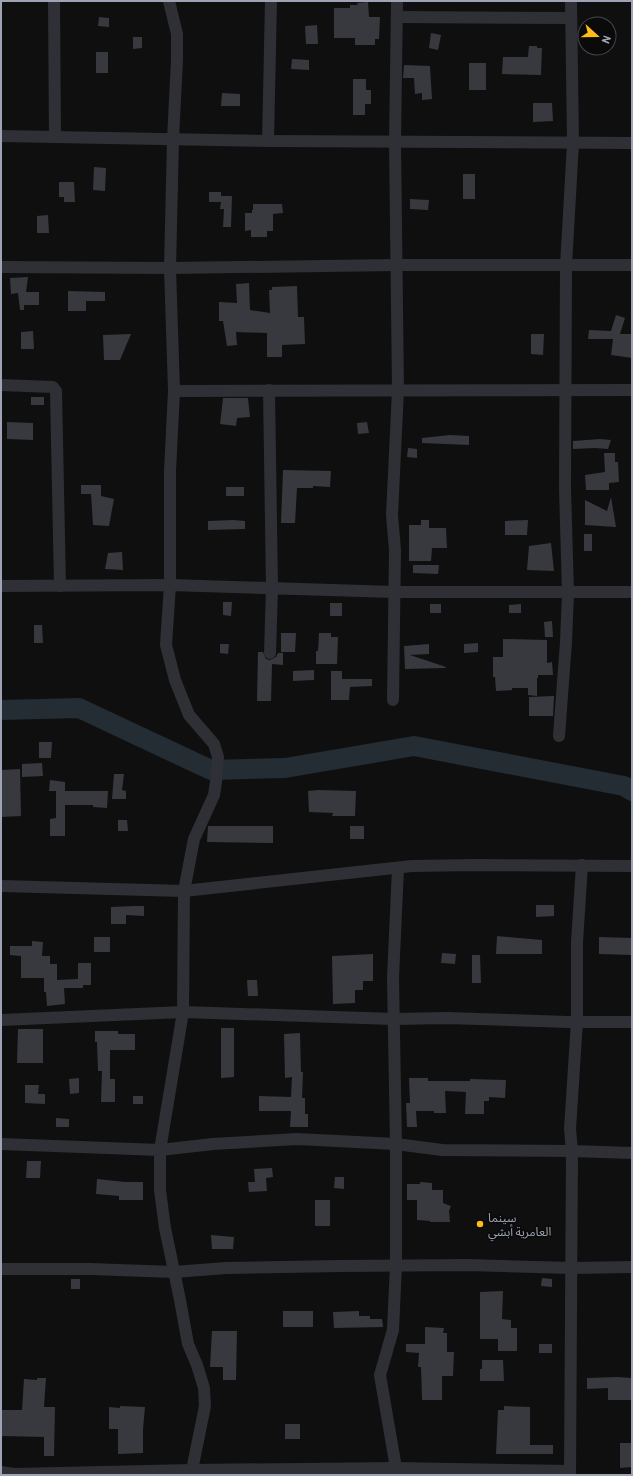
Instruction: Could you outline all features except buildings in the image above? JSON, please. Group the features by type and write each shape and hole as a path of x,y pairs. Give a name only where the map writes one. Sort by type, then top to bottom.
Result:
{"street":[{"path":"54,1 55,137"},
{"path":"170,1 177,34 178,60 173,139 170,268 174,391 170,470 170,585 166,645 175,680 188,715 214,744 218,757 214,795 194,839 184,891 183,1012 160,1150 160,1190 165,1228 188,1344 197,1365 204,1388 205,1406 191,1472"},
{"path":"268,141 271,1"},
{"path":"393,700 395,550 392,515 398,390 395,142 397,1"},
{"path":"559,736 568,593 565,488 565,390 566,266 573,142 570,1"},
{"path":"397,17 571,18"},
{"path":"1,136 268,141 632,143"},
{"path":"1,267 170,268 396,265 632,265"},
{"path":"1,385 53,387 56,391 60,586"},
{"path":"269,390 272,588 270,653"},
{"path":"174,391 632,390"},
{"path":"1,586 170,585 394,592 632,592"},
{"path":"1,886 184,891 398,868 475,865 632,866"},
{"path":"1,1472 14,1474 191,1472 570,1473 572,1151 570,1129 577,1022 578,942 582,865"},
{"path":"396,1472 380,1375 392,1330 396,1266 396,1144 393,978 398,868"},
{"path":"1,1020 183,1012 393,1019 448,1018 632,1022"},
{"path":"1,1144 160,1150 213,1144 296,1139 396,1144 442,1150 632,1153"},
{"path":"1,1269 90,1269 174,1272 226,1268 469,1265 571,1268 632,1267"}],"waterway":[{"path":"1,710 79,708 211,770 285,768 414,746 624,786 632,791"}],"place":[{"name":"سينما العامرية أبشي","path":"480,1224"}]}
